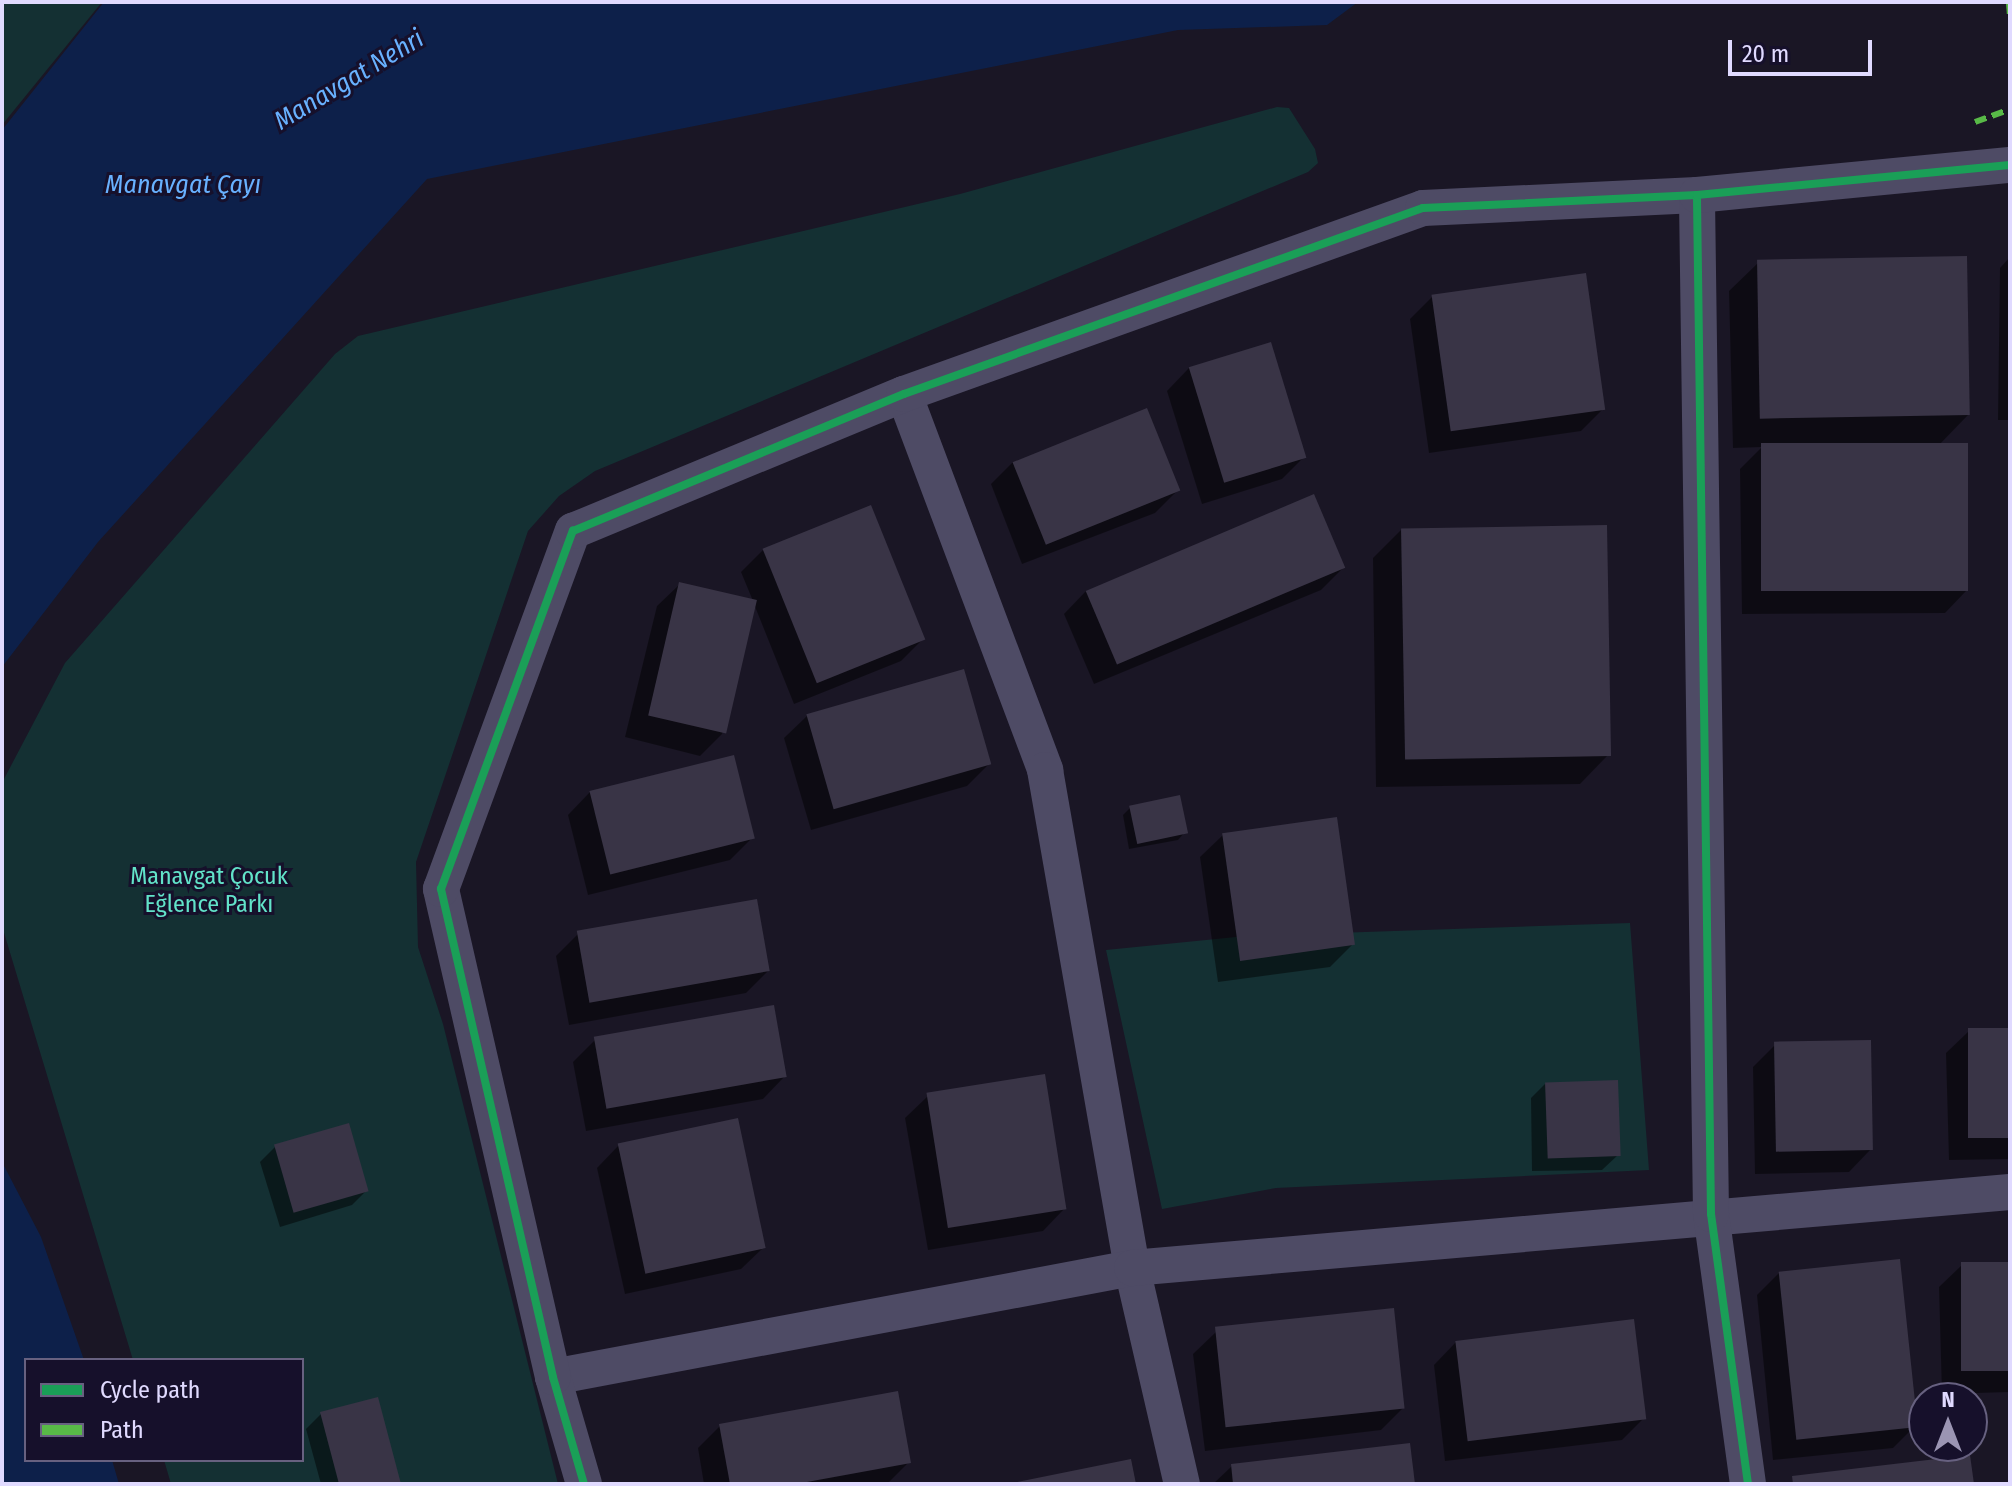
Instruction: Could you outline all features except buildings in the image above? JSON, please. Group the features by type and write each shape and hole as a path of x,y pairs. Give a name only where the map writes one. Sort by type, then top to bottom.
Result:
{"street":[{"path":"584,1484 553,1377 441,889 573,531 904,394 1423,208 1697,195 2010,165"},
{"path":"1697,195 1711,1214 1748,1484"},
{"path":"904,394 1045,770 1132,1268 1182,1484"},
{"path":"553,1377 1132,1268 1711,1214 2010,1192"}],"green space":[{"path":"2,2 102,2 2,125"},
{"name":"Manavgat Çocuk Eğlence Parkı","path":"1277,107 1289,108 1315,149 1318,163 1308,172 595,471 559,496 528,531 416,862 418,947 443,1024 558,1484 171,1484 165,1462 304,1462 304,1358 132,1358 2,926 4,779 65,663 335,354 358,336 960,194"},
{"path":"1630,923 1649,1170 1276,1188 1162,1209 1106,950 1246,936"}],"water":[{"name":"Manavgat Çayı","path":"104,2 1358,2 1327,25 1178,30 427,179 98,542 2,667 2,130"},
{"path":"2,1162 41,1237 83,1358 24,1358 24,1462 113,1462 119,1484 2,1484"}],"marked path":[{"path":"2009,2 2010,17"},
{"path":"1975,122 2010,109"}],"cycle path":[{"path":"1748,1484 1711,1214 1697,195 2010,165"},
{"path":"584,1484 553,1377 441,889 573,531 904,394 1423,208 1697,195"}],"water label":[{"name":"Manavgat Nehri","path":"349,80"}]}
